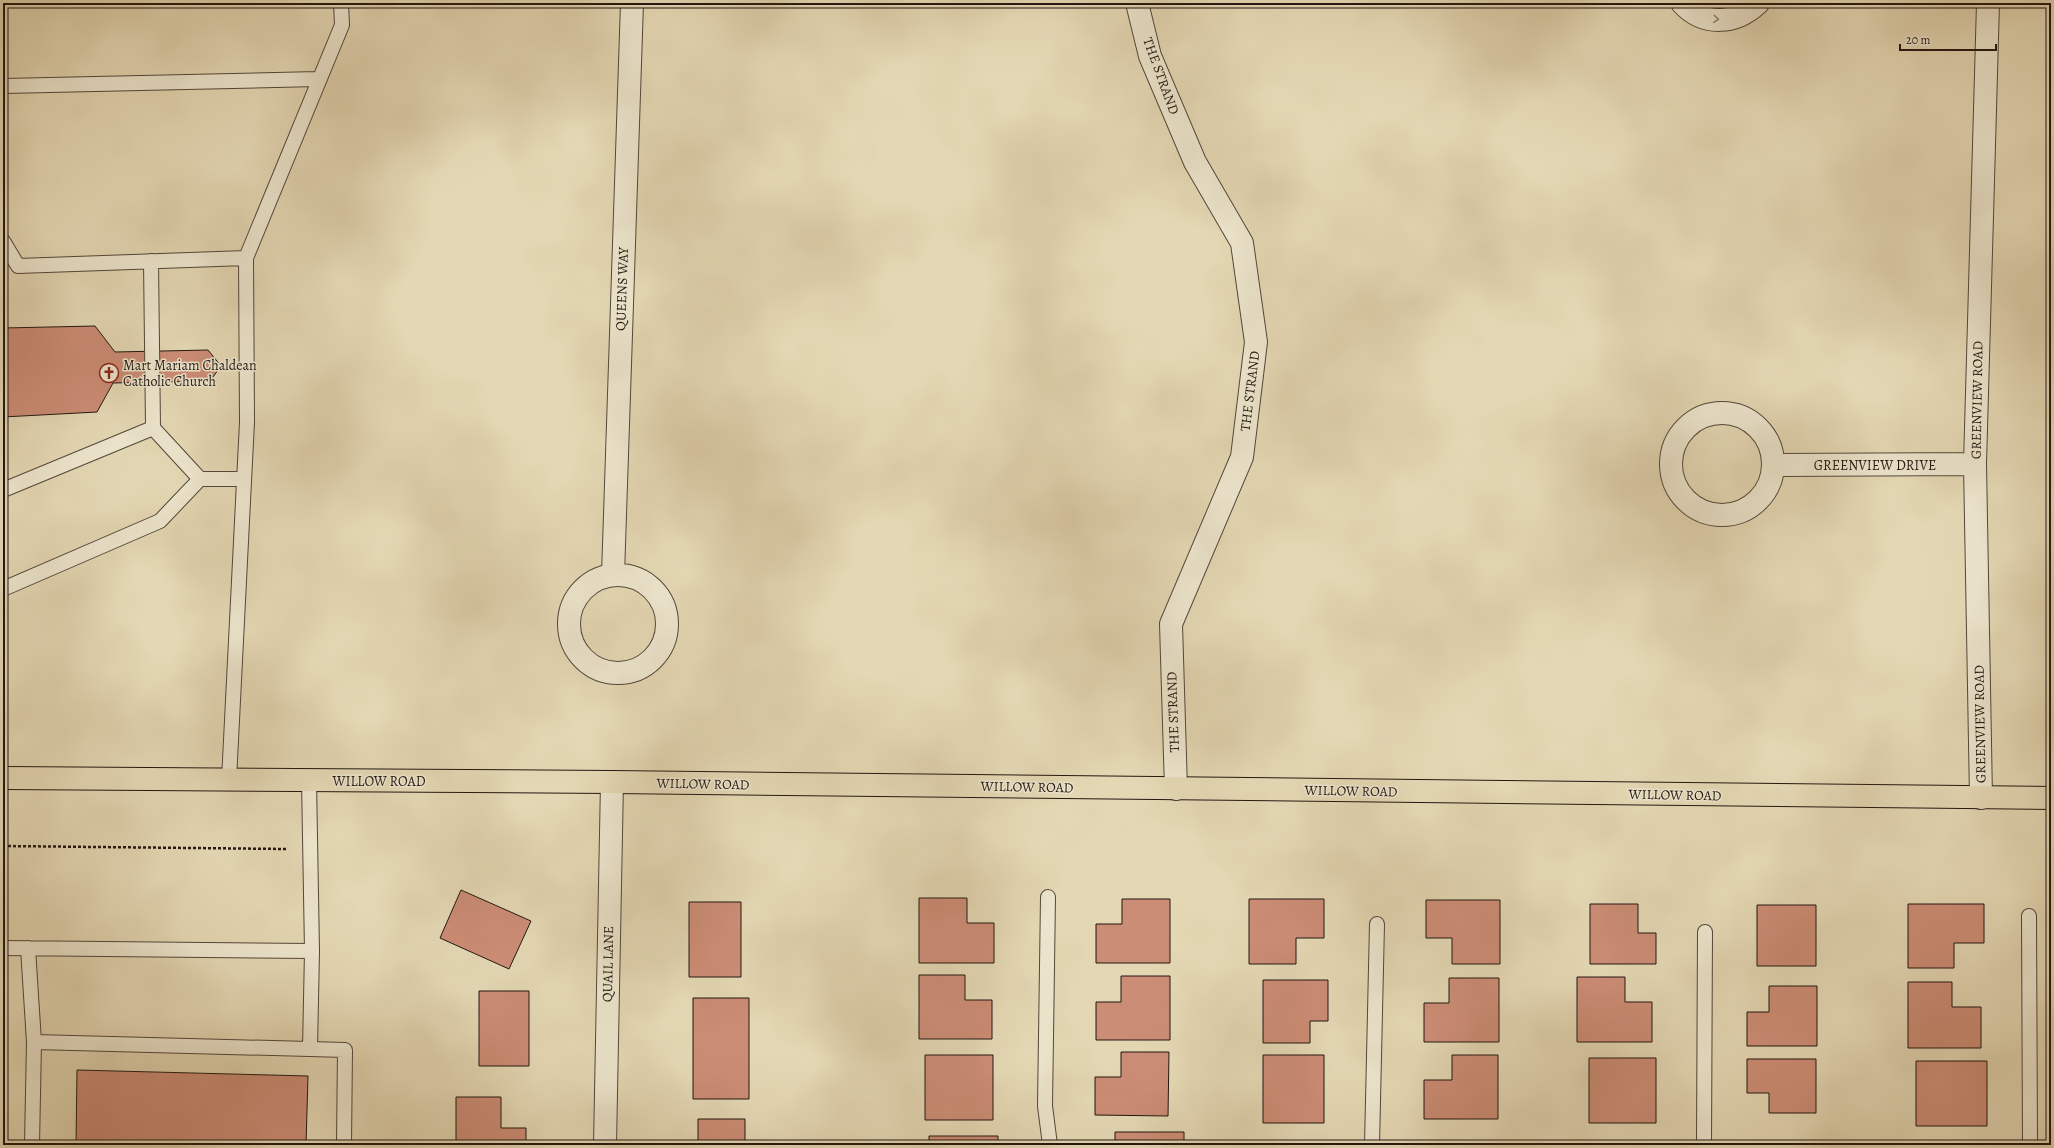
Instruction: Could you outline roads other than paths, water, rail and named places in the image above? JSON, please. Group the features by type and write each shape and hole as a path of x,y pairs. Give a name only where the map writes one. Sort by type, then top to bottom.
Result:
{"main road":[{"name":"WILLOW ROAD","path":"3,778 612,782 2051,798"}],"street":[{"name":"QUEENS WAY","path":"613,575 632,3"},
{"name":"THE STRAND","path":"1137,3 1150,56 1195,162 1242,243 1256,342 1242,458 1171,624 1176,789"},
{"path":"1682,3 1688,9 1702,17 1718,21 1734,18 1749,12 1758,3"},
{"name":"GREENVIEW ROAD","path":"1981,798 1976,464 1988,3"},
{"path":"1725,413 1746,418 1757,426 1767,438 1772,451 1774,466 1768,486 1763,496 1751,507 1736,514 1720,516 1704,512 1690,504 1679,492 1672,478 1670,461 1674,446 1681,433 1691,423 1703,416 1725,413"},
{"name":"GREENVIEW DRIVE","path":"1774,466 1976,464"},
{"path":"613,575 628,576 642,581 654,591 663,603 667,618 667,634 662,648 640,669 625,674 609,673 594,668 582,659 573,645 569,630 569,615 579,594 584,588 598,579 613,575"},
{"name":"QUAIL LANE","path":"605,1145 612,782"}],"lane":[{"path":"229,780 247,422 246,258 318,79 342,25 341,3"},
{"path":"3,86 318,79"},
{"path":"3,242 18,266 246,258"},
{"path":"151,261 153,428 200,479"},
{"path":"3,490 153,428"},
{"path":"3,589 160,521 200,479 244,479"},
{"path":"309,780 312,951 310,1049"},
{"path":"1048,897 1045,1106 1050,1145"},
{"path":"2029,916 2030,1145"},
{"path":"1372,1145 1376,924"},
{"path":"1704,1145 1705,932"},
{"path":"3,948 312,951"},
{"path":"28,948 34,1042 32,1145"},
{"path":"34,1042 345,1050 344,1145"}],"place":[{"name":"Mart Mariam Chaldean Catholic Church","path":"109,373"}]}
